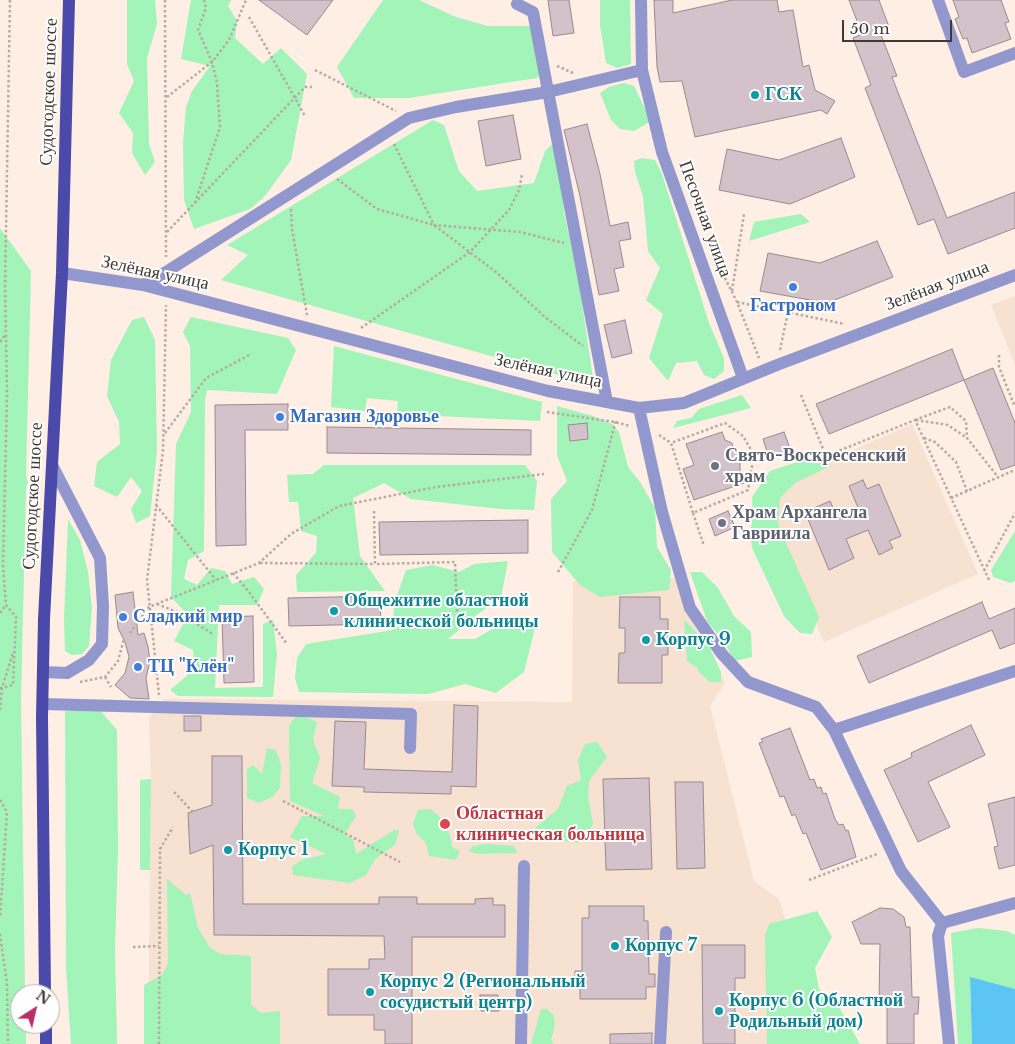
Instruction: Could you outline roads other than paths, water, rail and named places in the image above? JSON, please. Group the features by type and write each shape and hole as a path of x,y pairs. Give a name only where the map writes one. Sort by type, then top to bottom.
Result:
{"main road":[{"name":"Судогодское шоссе","path":"46,984 42,704 62,273 69,0"}],"street":[{"name":"Песочная улица","path":"641,0 642,70 662,152 743,378"},
{"path":"938,0 964,72 1015,53"},
{"path":"517,4 533,12 598,358 613,403"},
{"path":"143,285 409,118 456,107 548,92 642,70"},
{"name":"Зелёная улица","path":"62,273 143,285 548,391 639,408 684,403 743,378 1015,275"},
{"path":"639,408 662,512 690,608 722,654 748,682 816,707 834,730 901,871 942,923"},
{"path":"43,672 67,673 89,660 102,644 103,606 100,558 52,465"},
{"path":"834,730 1015,671"},
{"path":"42,704 411,714 410,748"},
{"path":"521,1044 524,866"},
{"path":"942,923 1015,903"},
{"path":"942,923 938,936 949,1044"},
{"path":"660,1044 666,932"}],"water":[{"path":"970,977 1015,989 1015,1044 972,1044"}],"place":[{"name":"ГСК","path":"755,95"},
{"name":"Гастроном","path":"793,287"},
{"name":"Магазин Здоровье","path":"280,417"},
{"name":"Свято-Воскресенский храм","path":"715,466"},
{"name":"Храм Архангела Гавриила","path":"722,523"},
{"name":"Общежитие областной клинической больницы","path":"334,611"},
{"name":"Сладкий мир","path":"123,617"},
{"name":"Корпус 9","path":"646,640"},
{"name":"ТЦ \"Клён\"","path":"138,667"},
{"name":"Областная клиническая больница","path":"445,824"},
{"name":"Корпус 1","path":"228,850"},
{"name":"Корпус 7","path":"615,946"},
{"name":"Корпус 2 (Региональный сосудистый центр)","path":"370,992"},
{"name":"Корпус 6 (Областной Родильный дом)","path":"719,1011"}]}
